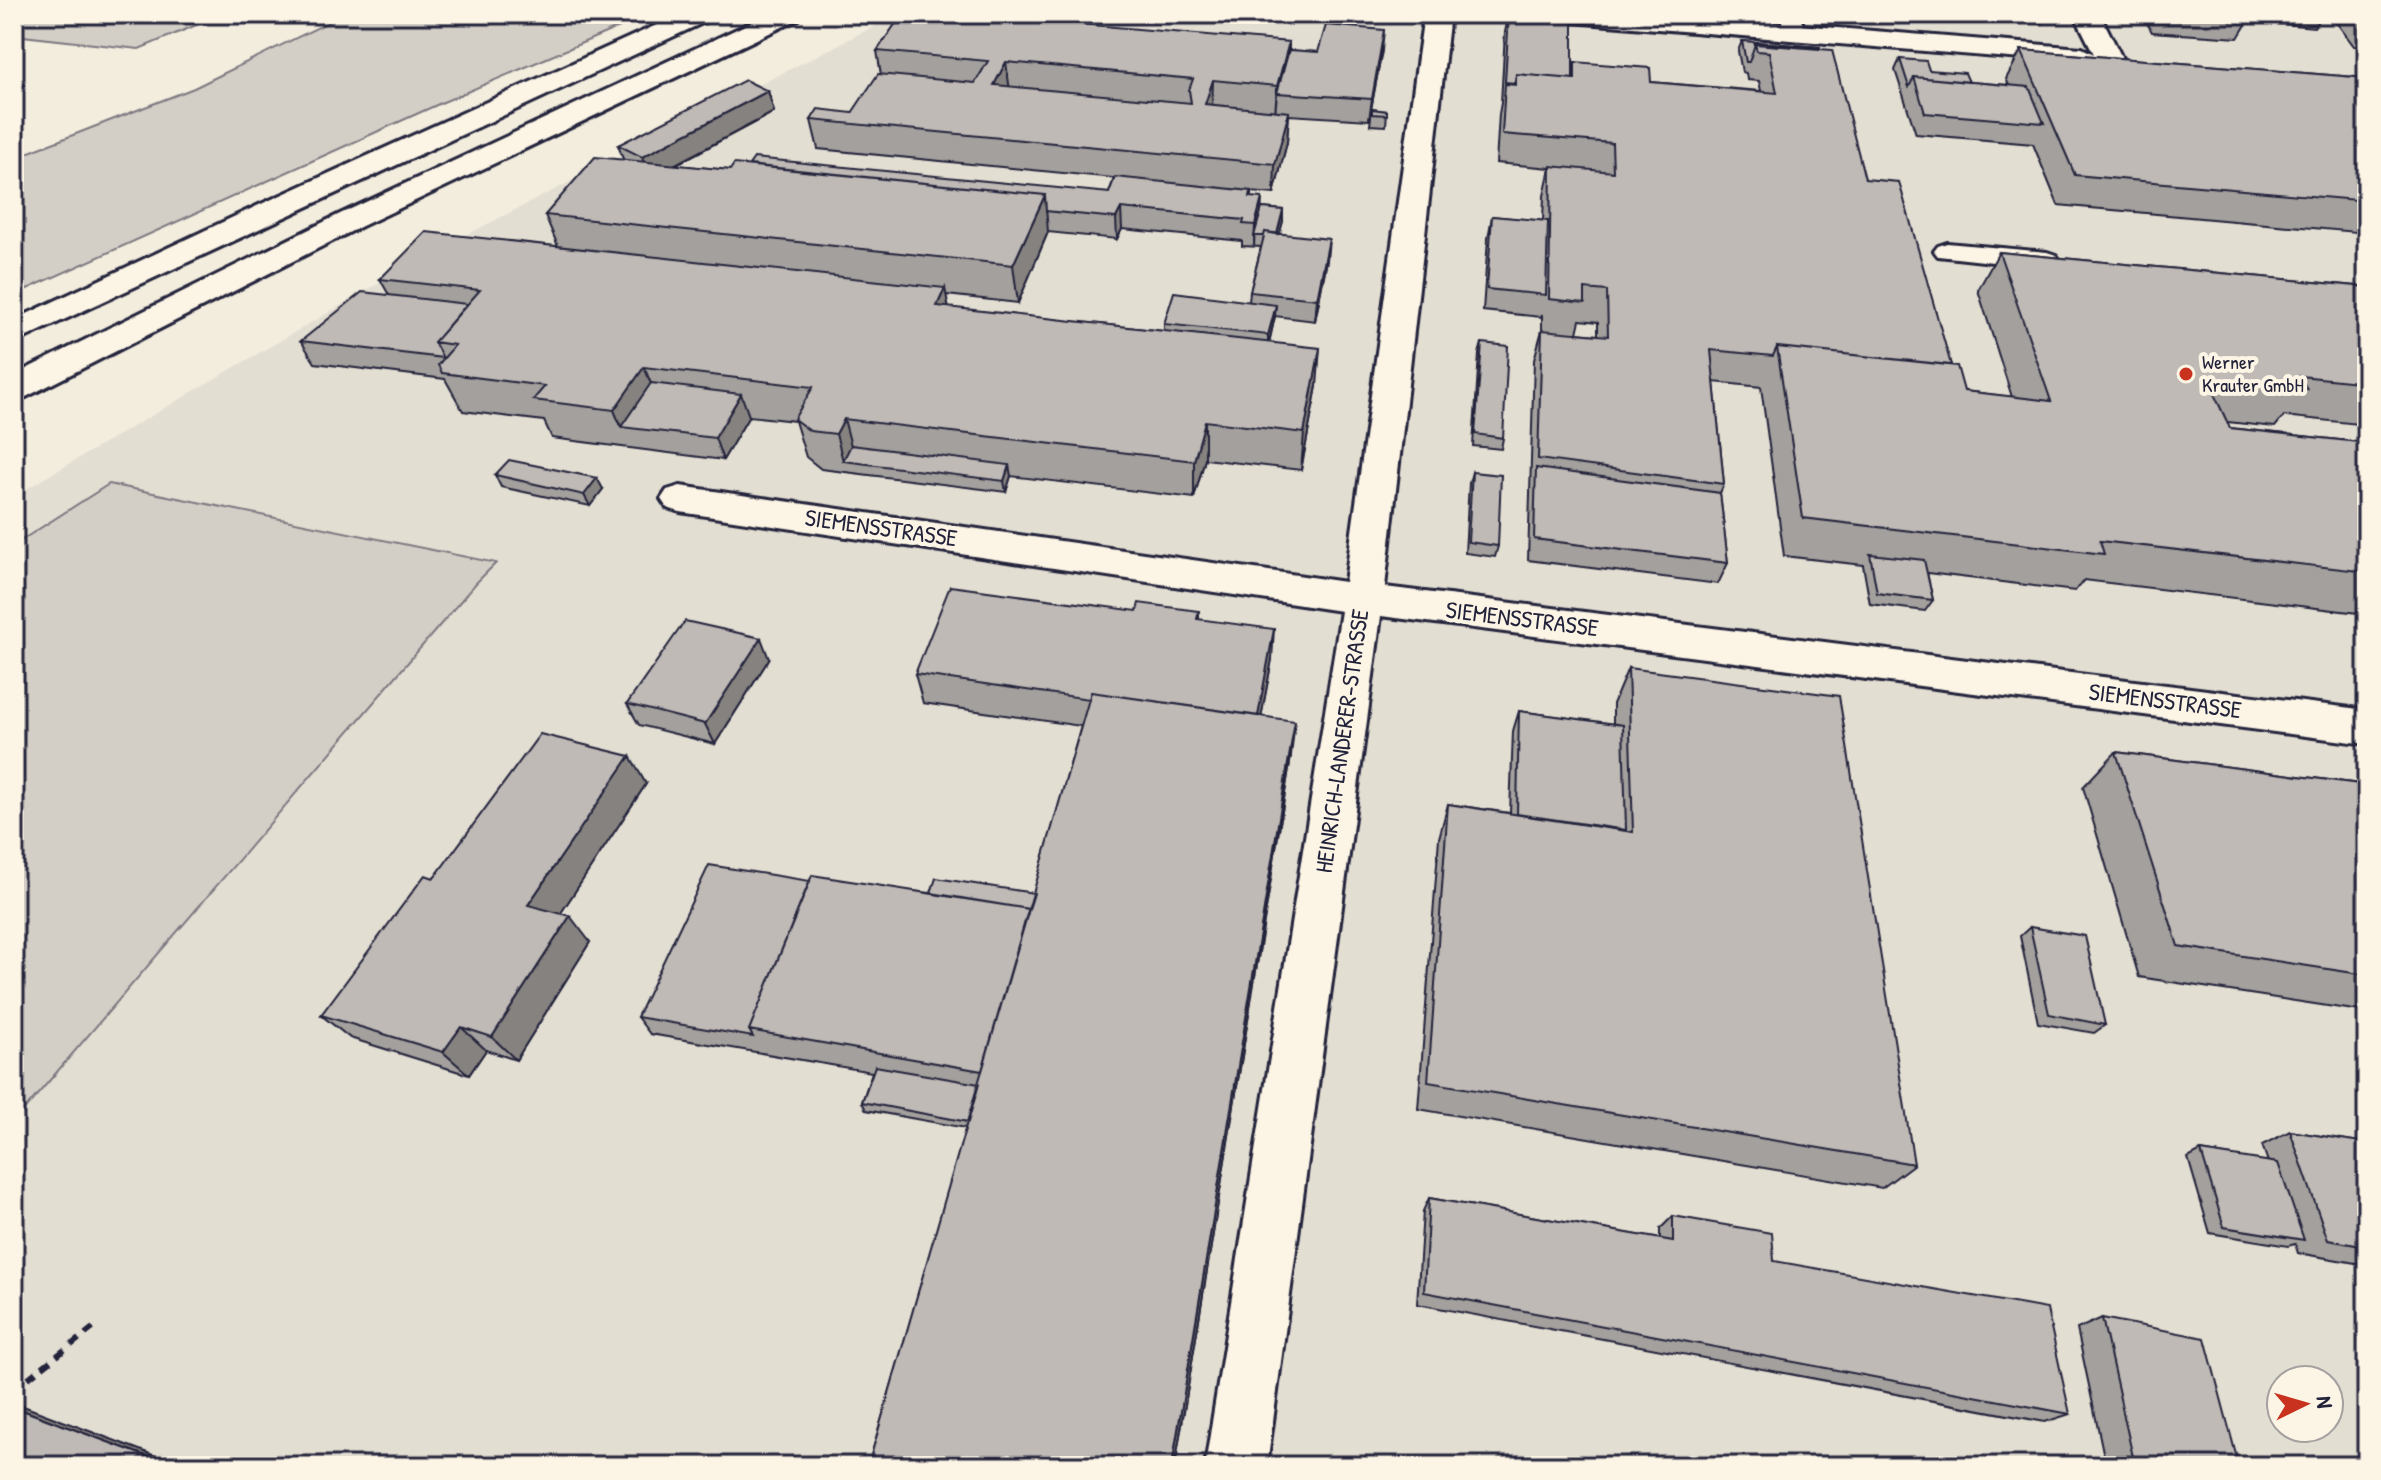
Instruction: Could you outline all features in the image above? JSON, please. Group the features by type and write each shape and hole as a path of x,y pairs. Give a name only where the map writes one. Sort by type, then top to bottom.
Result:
{"main road":[{"path":"14,333 284,204 702,14"},
{"path":"14,389 351,220 790,14"},
{"name":"HEINRICH-LANDERER-STRASSE","path":"1236,1466 1363,599 1437,14"},
{"path":"1572,14 1791,23 2140,60"},
{"path":"2087,14 2109,58"},
{"name":"SIEMENSSTRASSE","path":"680,499 1363,599 2367,727"}],"lane":[{"path":"1947,251 2071,262"}],"path":[{"path":"14,1389 97,1325"}],"shaded area":[{"path":"14,14 223,14 139,49 14,35"},
{"path":"345,14 650,14 441,103 14,295 14,158 194,88"},
{"path":"898,14 2367,14 2367,1466 14,1466 14,496 427,255"},
{"path":"109,484 496,563 14,1122 14,545"}],"building":[{"path":"902,14 964,14 1289,42 1277,86 1213,80 1205,104 1289,112 1275,164 811,120 818,109 852,113 878,74 975,83 988,61 877,51","holes":["1006,62 1193,79 1189,90 1191,103 994,85"]},
{"path":"1509,14 1573,17 1573,79 1516,74 1515,83 1505,82"},
{"path":"2197,14 2247,14 2250,18"},
{"path":"1326,25 1384,30 1372,99 1277,93 1289,50 1318,52"},
{"path":"1742,41 1820,49 1755,44 1749,62 1746,62"},
{"path":"1755,44 1832,50 1865,179 1899,182 1951,365 1777,347 1773,356 1711,350 1724,484 1538,459 1542,330 1608,336 1607,291 1585,289 1585,303 1549,299 1551,166 1613,172 1612,143 1502,134 1505,84 1516,85 1516,74 1575,79 1575,62 1650,68 1651,82 1777,93 1769,52 1757,51"},
{"path":"2021,50 2367,78 2367,201 2075,175"},
{"path":"1900,59 1926,61 1929,70 1965,73 1969,82 1914,77 1909,87"},
{"path":"1914,77 2029,87 2044,123 1925,113"},
{"path":"745,80 768,91 642,157 618,145"},
{"path":"1372,109 1387,111 1387,115 1372,114"},
{"path":"595,157 730,170 734,164 1045,195 1013,265 545,215"},
{"path":"754,158 1109,193 1115,177 1251,191 1250,197 1262,198 1255,225 1243,224 1244,220 1121,208 1116,218 1046,211 1045,195 749,165"},
{"path":"1262,208 1283,210 1277,234 1265,232 1264,236 1254,236"},
{"path":"1492,216 1548,221 1546,295 1487,289"},
{"path":"426,232 945,288 937,306 1320,348 1304,433 1205,421 1194,461 844,419 836,434 810,431 794,419 813,387 644,367 614,410 533,400 545,386 442,373 438,365 455,345 434,342 480,290 380,279"},
{"path":"1265,232 1329,239 1317,299 1250,292"},
{"path":"1999,252 2367,287 2367,383 2300,376 2307,389 2207,379 2230,428 2367,443 2367,572 2100,541 2104,554 1803,518 1777,347 1957,366 1964,391 2051,401"},
{"path":"362,292 467,304 434,342 443,358 301,341"},
{"path":"1174,292 1276,305 1268,335 1164,324"},
{"path":"1482,343 1508,346 1503,438 1475,434"},
{"path":"651,383 741,394 715,438 621,427"},
{"path":"851,445 1009,465 1004,481 843,461"},
{"path":"509,460 597,478 584,495 495,475"},
{"path":"1536,468 1720,493 1728,563 1534,539"},
{"path":"1472,472 1501,475 1498,546 1468,542"},
{"path":"1870,554 1924,560 1933,600 1877,593"},
{"path":"950,586 1137,611 1139,603 1199,611 1197,619 1274,629 1258,716 1091,692 1089,699 915,674"},
{"path":"685,621 761,638 705,724 627,704"},
{"path":"1628,668 1839,696 1914,1164 1428,1082 1448,804 1633,832"},
{"path":"1091,692 1295,721 1172,1466 868,1466"},
{"path":"1519,711 1623,725 1626,830 1517,814"},
{"path":"540,734 630,756 528,905 570,916 492,1037 461,1027 443,1052 321,1015 425,875 434,878"},
{"path":"2116,752 2367,785 2367,975 2178,946"},
{"path":"709,865 810,881 749,1030 753,1037 637,1017"},
{"path":"812,875 1029,909 982,1071 749,1030"},
{"path":"936,878 1034,893 1029,909 931,893"},
{"path":"2030,927 2085,936 2105,1025 2049,1014"},
{"path":"875,1066 979,1084 968,1122 862,1102"},
{"path":"2290,1131 2367,1143 2367,1247 2328,1240"},
{"path":"2201,1151 2278,1163 2304,1240 2224,1227"},
{"path":"1429,1198 1673,1241 1673,1216 1772,1233 1774,1261 2047,1309 2070,1414 1424,1292"},
{"path":"2102,1318 2205,1338 2239,1466 2135,1466"},
{"path":"14,1407 172,1466 14,1466"}],"place":[{"name":"Werner Krauter GmbH","path":"2186,374"}]}
